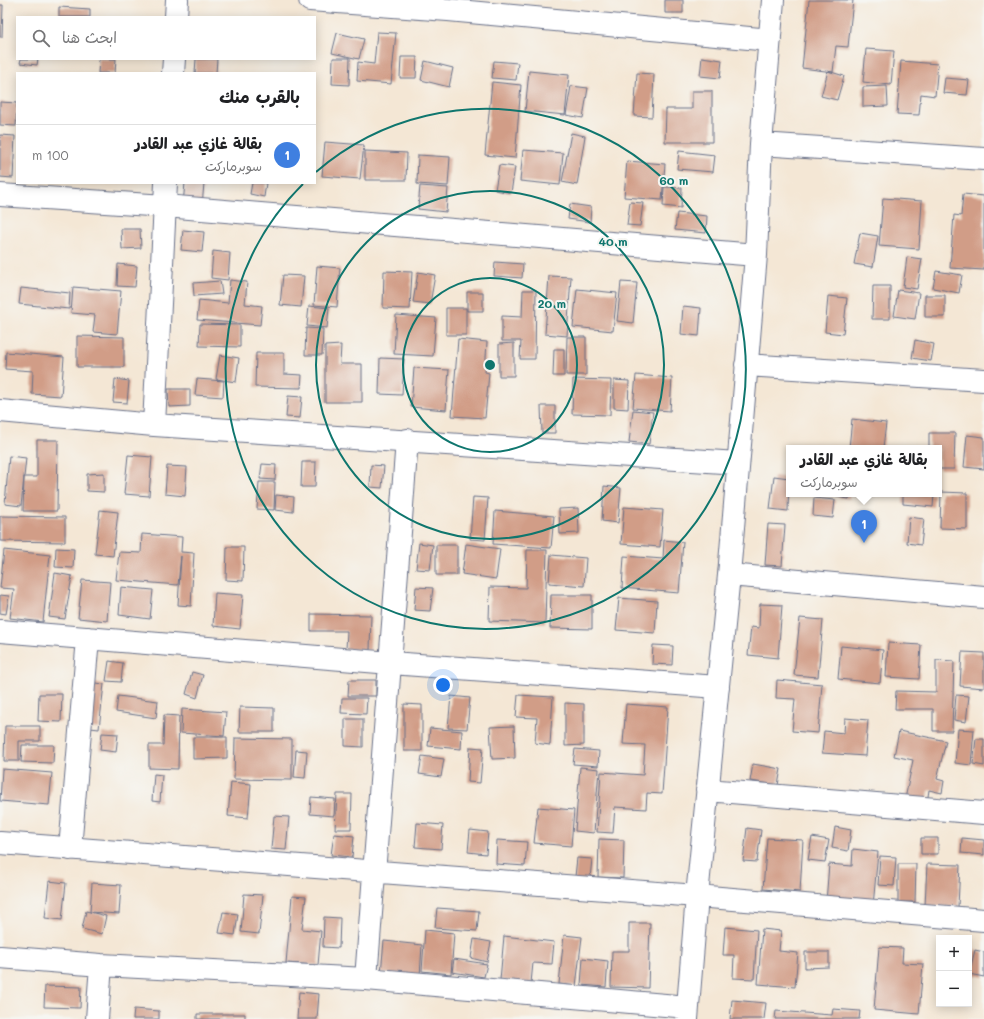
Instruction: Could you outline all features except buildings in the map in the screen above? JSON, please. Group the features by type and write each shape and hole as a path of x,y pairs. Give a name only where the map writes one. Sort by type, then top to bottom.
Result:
{"street":[{"path":"176,16 177,0"},
{"path":"310,0 448,5 770,40"},
{"path":"0,957 101,965 366,979 687,1013 707,790 729,576 756,255 761,144 773,0"},
{"path":"173,72 174,60"},
{"path":"761,144 984,159"},
{"path":"154,425 166,184"},
{"path":"0,195 165,206 756,255"},
{"path":"746,365 984,380"},
{"path":"0,411 154,425 407,440 738,463"},
{"path":"366,979 407,440"},
{"path":"729,576 984,597"},
{"path":"0,631 390,663 718,686"},
{"path":"70,849 88,638"},
{"path":"707,790 984,813"},
{"path":"0,843 697,896 984,920"},
{"path":"97,1019 101,965"}],"place":[{"name":"بقالة غازي عبد القادر","path":"864,543"}]}
